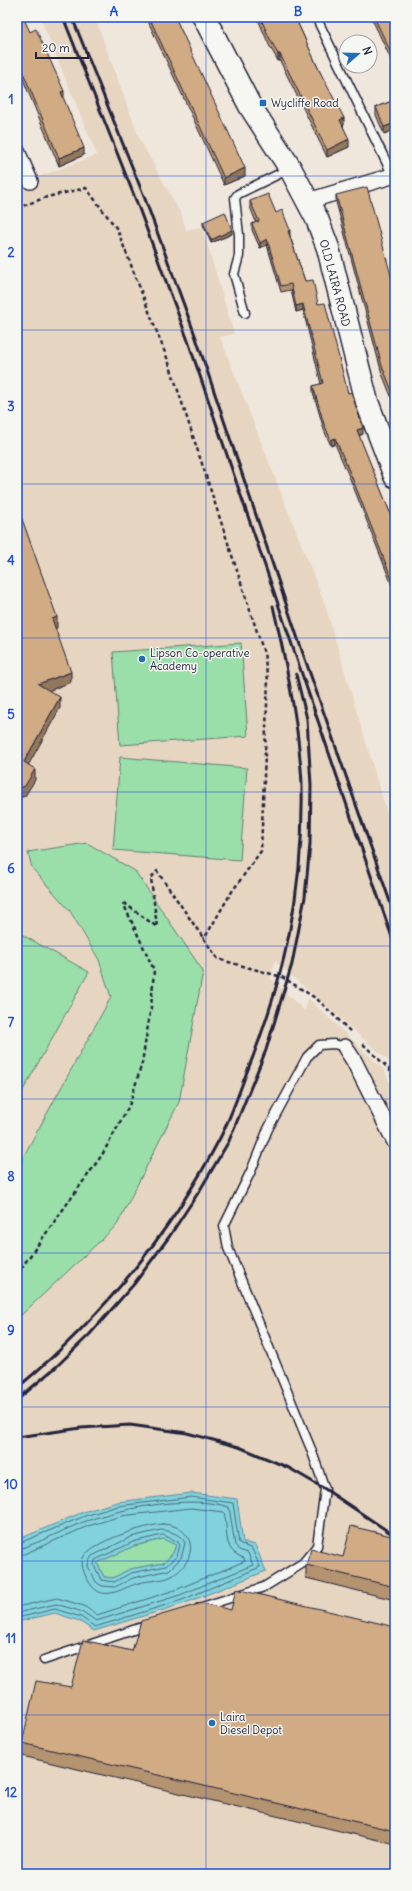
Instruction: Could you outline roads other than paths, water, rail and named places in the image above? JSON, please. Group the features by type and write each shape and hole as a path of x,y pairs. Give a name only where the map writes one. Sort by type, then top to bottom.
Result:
{"main road":[{"name":"OLD LAIRA ROAD","path":"204,17 250,106 290,168 308,201 328,248 367,402 395,476"}],"street":[{"path":"17,151 30,181"},
{"path":"308,201 394,175"},
{"path":"345,1047 354,1061 395,1142"}],"lane":[{"path":"316,17 394,175"},
{"path":"245,312 234,274 239,256 239,234 235,198 238,194 290,168"},
{"path":"188,1611 264,1587 303,1563 317,1546 325,1489 311,1449 228,1248 224,1226 251,1171 268,1129 307,1057 319,1046 334,1044 345,1047"},
{"path":"44,1660 159,1621"}],"water":[{"path":"191,1493 237,1499 243,1542 255,1545 266,1571 183,1604 94,1631 79,1621 55,1613 17,1622 17,1540 83,1512 117,1502","holes":["163,1539 176,1545 173,1553 164,1563 130,1569 113,1578 104,1577 97,1563 134,1546"]}],"railway":[{"path":"63,17 137,203 187,338 395,946"},
{"path":"72,17 145,199 195,335 298,639 395,916"},
{"path":"17,1388 48,1361 105,1304 156,1241 179,1208 220,1138 227,1123 271,1006 289,935 295,899 302,825 302,787 299,748 285,659 273,606"},
{"path":"17,1400 56,1367 90,1334 134,1284 169,1237 200,1190 229,1141 266,1050 292,964 305,897 310,844 311,785 307,719 296,674"},
{"path":"17,1437 81,1428 130,1425 187,1433 239,1447 289,1468 325,1489 395,1536"}],"place":[{"name":"Wycliffe Road","path":"263,103"},
{"name":"Lipson Co-operative Academy","path":"142,659"},
{"name":"Laira Diesel Depot","path":"212,1723"}]}
